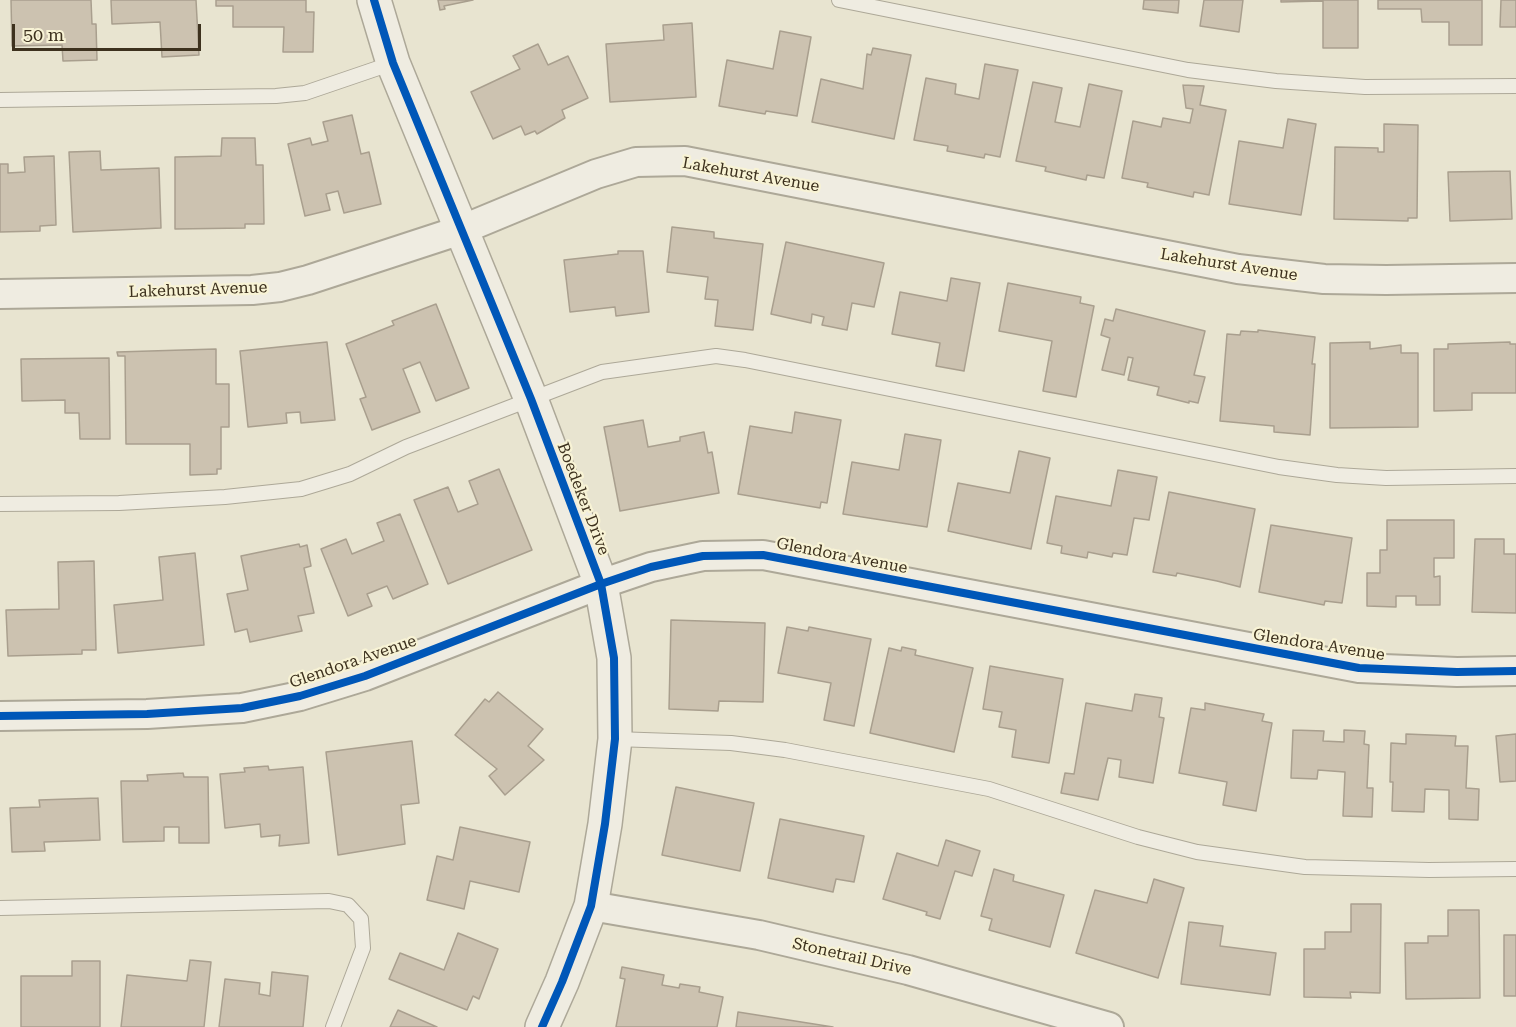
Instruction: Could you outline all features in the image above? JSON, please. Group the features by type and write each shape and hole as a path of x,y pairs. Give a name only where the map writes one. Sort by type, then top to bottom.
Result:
{"street":[{"name":"Boedeker Drive","path":"374,0 393,63 531,399 601,584 614,658 615,739 605,824 591,906 542,1027"},
{"name":"Lakehurst Avenue","path":"0,294 241,290 280,287 461,230 596,174 636,162 685,161 1238,269 1324,279 1516,278"},
{"name":"Glendora Avenue","path":"0,716 147,714 242,708 288,698 364,676 601,584 651,567 703,556 763,555 1359,668 1446,672 1516,671"},
{"name":"Stonetrail Drive","path":"591,906 759,935 908,970 1108,1027"}],"lane":[{"path":"839,0 1188,70 1265,80 1365,87 1516,86"},
{"path":"0,100 276,96 305,93 393,63"},
{"path":"0,504 119,503 225,497 301,489 350,474 406,447 602,372 716,356 1279,467 1337,475 1386,478 1516,476"},
{"path":"615,739 731,742 785,750 989,789 1138,837 1197,852 1305,867 1429,870 1516,869"},
{"path":"0,908 328,901 348,906 361,920 363,948 333,1027"}],"building":[{"path":"11,0 91,0 92,24 96,24 97,60 63,61 62,45 12,46"},
{"path":"111,0 196,0 199,55 162,57 160,22 112,24"},
{"path":"216,0 306,0 306,12 314,12 313,52 283,52 284,27 233,27 233,6 216,6"},
{"path":"438,0 473,0 444,6 445,9 440,10"},
{"path":"1144,0 1179,0 1178,13 1143,9"},
{"path":"1204,0 1243,0 1239,32 1200,26"},
{"path":"1281,0 1358,0 1358,48 1323,48 1323,1 1281,2"},
{"path":"1378,0 1482,0 1482,45 1449,45 1449,22 1422,22 1421,9 1378,9"},
{"path":"1501,0 1516,0 1516,27 1500,27"},
{"path":"692,23 696,97 610,102 606,44 664,40 663,25"},
{"path":"780,31 811,37 797,116 766,111 765,114 719,106 727,60 773,69"},
{"path":"538,44 548,65 568,56 588,98 562,110 565,118 537,134 535,131 525,135 521,126 493,139 471,92 520,69 513,56"},
{"path":"873,48 911,55 894,139 812,122 821,79 863,89 867,54 871,55"},
{"path":"985,64 1018,70 1000,157 985,154 984,158 947,151 948,146 914,140 926,78 956,84 955,94 979,99"},
{"path":"1033,82 1062,88 1055,122 1080,127 1089,84 1122,91 1104,178 1087,175 1086,180 1045,171 1046,167 1016,161"},
{"path":"1183,85 1204,86 1200,105 1226,110 1209,195 1194,192 1193,197 1147,187 1148,183 1122,178 1133,121 1161,127 1163,118 1190,123 1193,109 1186,108"},
{"path":"352,115 361,154 369,152 381,204 344,213 338,191 326,194 330,210 305,216 288,144 310,138 312,145 328,141 323,122"},
{"path":"1288,119 1316,124 1301,215 1229,204 1239,141 1283,148"},
{"path":"1384,124 1418,125 1417,218 1408,218 1408,221 1334,219 1335,147 1378,148 1378,152 1384,152"},
{"path":"222,138 255,138 256,165 263,165 264,224 245,224 245,228 175,229 175,157 221,156"},
{"path":"100,151 101,170 159,168 161,228 73,232 69,152"},
{"path":"54,156 56,225 40,226 40,231 0,232 0,164 8,164 8,173 25,172 24,157"},
{"path":"1510,171 1512,219 1450,221 1448,172"},
{"path":"672,227 714,232 714,238 763,244 753,330 715,326 718,300 705,299 708,277 667,272"},
{"path":"786,242 884,263 874,307 852,303 847,330 822,325 824,317 812,314 811,323 771,314"},
{"path":"618,251 643,251 649,312 616,316 615,307 570,312 564,260 618,254"},
{"path":"951,278 980,283 964,371 936,366 940,343 892,334 900,292 947,301"},
{"path":"1008,283 1081,297 1080,303 1094,306 1076,397 1043,391 1052,341 999,331"},
{"path":"436,304 469,388 436,401 420,362 403,369 420,412 372,430 360,399 366,397 346,344 394,325 392,321"},
{"path":"1116,309 1205,331 1194,375 1205,377 1198,403 1157,395 1159,387 1128,380 1133,358 1128,357 1124,375 1102,370 1110,338 1101,335 1105,319 1113,321"},
{"path":"1258,330 1315,337 1310,435 1274,432 1274,426 1220,421 1227,334 1240,335 1241,331 1258,332"},
{"path":"327,342 335,420 301,423 300,412 286,413 287,423 248,427 240,351"},
{"path":"1370,342 1370,349 1401,345 1401,353 1418,353 1418,427 1330,428 1330,343"},
{"path":"1510,342 1510,344 1516,344 1516,393 1472,393 1472,410 1434,411 1434,349 1448,349 1448,344"},
{"path":"216,349 216,384 229,384 229,427 221,427 221,469 217,469 217,474 190,475 190,444 126,444 125,356 118,356 117,352"},
{"path":"109,358 110,439 80,439 79,413 65,413 65,400 22,401 21,359"},
{"path":"795,412 841,420 827,503 821,502 820,508 738,494 750,426 792,433"},
{"path":"643,420 648,447 680,441 680,437 704,432 708,453 712,452 719,493 620,511 604,427"},
{"path":"905,434 941,440 927,527 843,514 852,462 899,470"},
{"path":"1019,451 1050,458 1031,549 948,531 958,483 1010,493"},
{"path":"499,469 532,550 448,584 414,500 448,487 458,512 478,504 469,481"},
{"path":"1118,470 1157,477 1149,520 1134,518 1127,555 1113,553 1112,557 1088,552 1087,558 1061,553 1062,546 1047,543 1056,496 1111,506"},
{"path":"1169,492 1255,509 1240,587 1177,573 1176,576 1153,572"},
{"path":"400,514 428,584 393,599 387,586 367,594 372,606 348,616 321,549 346,539 352,554 384,541 377,523"},
{"path":"1387,520 1454,520 1454,558 1434,558 1434,577 1440,576 1440,605 1416,605 1416,596 1396,596 1396,607 1367,606 1367,573 1380,573 1380,550 1387,550"},
{"path":"1271,525 1352,538 1342,603 1325,601 1324,605 1259,592"},
{"path":"1475,539 1504,539 1504,554 1516,554 1516,613 1472,612"},
{"path":"299,544 300,547 307,545 311,566 304,568 314,613 298,616 302,631 250,642 247,629 235,632 227,594 248,590 241,556"},
{"path":"195,553 204,645 118,653 114,605 163,600 159,557"},
{"path":"94,561 96,650 82,650 82,654 8,656 6,610 59,609 58,562"},
{"path":"671,620 765,623 763,702 719,701 718,711 669,709"},
{"path":"787,627 808,631 809,627 871,639 854,726 824,720 831,683 778,673"},
{"path":"902,647 916,650 915,655 973,668 954,752 870,733 889,648 901,651"},
{"path":"990,666 1063,679 1049,763 1012,757 1016,730 999,727 1002,712 983,709"},
{"path":"498,692 543,729 528,746 544,760 505,795 489,776 497,769 455,735 485,699 489,702"},
{"path":"1135,694 1162,698 1159,717 1164,718 1153,783 1119,777 1121,760 1108,758 1098,800 1061,793 1065,773 1074,774 1086,703 1132,711"},
{"path":"1205,703 1264,714 1262,721 1272,723 1256,811 1223,805 1227,782 1179,773 1191,708 1205,710"},
{"path":"1293,730 1324,731 1323,741 1344,742 1344,730 1365,731 1364,744 1369,745 1367,788 1373,788 1372,817 1343,816 1345,772 1318,770 1317,779 1291,778"},
{"path":"1406,734 1456,736 1455,746 1468,746 1466,788 1479,789 1478,820 1449,819 1449,790 1425,789 1424,812 1392,811 1391,743 1406,744"},
{"path":"1516,734 1516,781 1500,782 1496,736"},
{"path":"412,741 419,803 401,805 405,844 338,855 326,752"},
{"path":"268,766 269,770 303,767 309,843 279,846 280,835 261,837 260,824 225,828 220,774 245,772 244,768"},
{"path":"183,773 184,777 208,777 209,843 179,843 179,827 164,827 164,841 123,842 121,781 148,781 147,775"},
{"path":"676,787 754,803 740,871 662,855"},
{"path":"98,798 100,840 44,842 45,851 12,852 10,808 40,807 39,800"},
{"path":"780,819 864,836 854,882 836,879 833,892 768,878"},
{"path":"460,827 530,842 519,892 470,881 464,909 427,900 437,856 453,860"},
{"path":"946,840 980,851 972,876 955,871 940,919 926,915 927,912 883,899 897,853 938,866"},
{"path":"994,869 1014,875 1013,881 1064,895 1050,947 989,930 992,919 981,916"},
{"path":"1154,879 1184,888 1158,978 1076,953 1095,890 1147,903"},
{"path":"1351,904 1381,904 1380,993 1350,992 1351,998 1304,997 1304,949 1325,949 1325,932 1351,932"},
{"path":"1448,910 1479,910 1480,998 1406,999 1405,943 1428,943 1428,936 1448,936"},
{"path":"1189,922 1223,926 1220,946 1276,953 1270,995 1181,984"},
{"path":"458,933 498,949 479,999 473,996 467,1010 389,979 400,953 444,970"},
{"path":"1504,935 1516,935 1516,996 1504,996"},
{"path":"190,960 211,962 204,1027 121,1027 127,975 187,981"},
{"path":"72,961 100,961 100,1027 21,1027 21,976 72,976"},
{"path":"622,967 664,975 662,985 679,988 680,984 700,987 699,992 723,997 717,1027 616,1027 625,979 620,978"},
{"path":"272,972 308,976 303,1027 219,1027 225,979 260,983 259,994 270,996"},
{"path":"398,1010 437,1027 390,1027"},
{"path":"738,1012 833,1027 736,1027"}],"cycle path":[{"path":"374,0 393,63 531,399 601,584 614,658 615,739 605,824 591,906 542,1027"},
{"path":"0,716 147,714 242,708 300,696 365,676 601,584 651,567 703,556 763,555 1359,668 1457,672 1516,671"}]}
